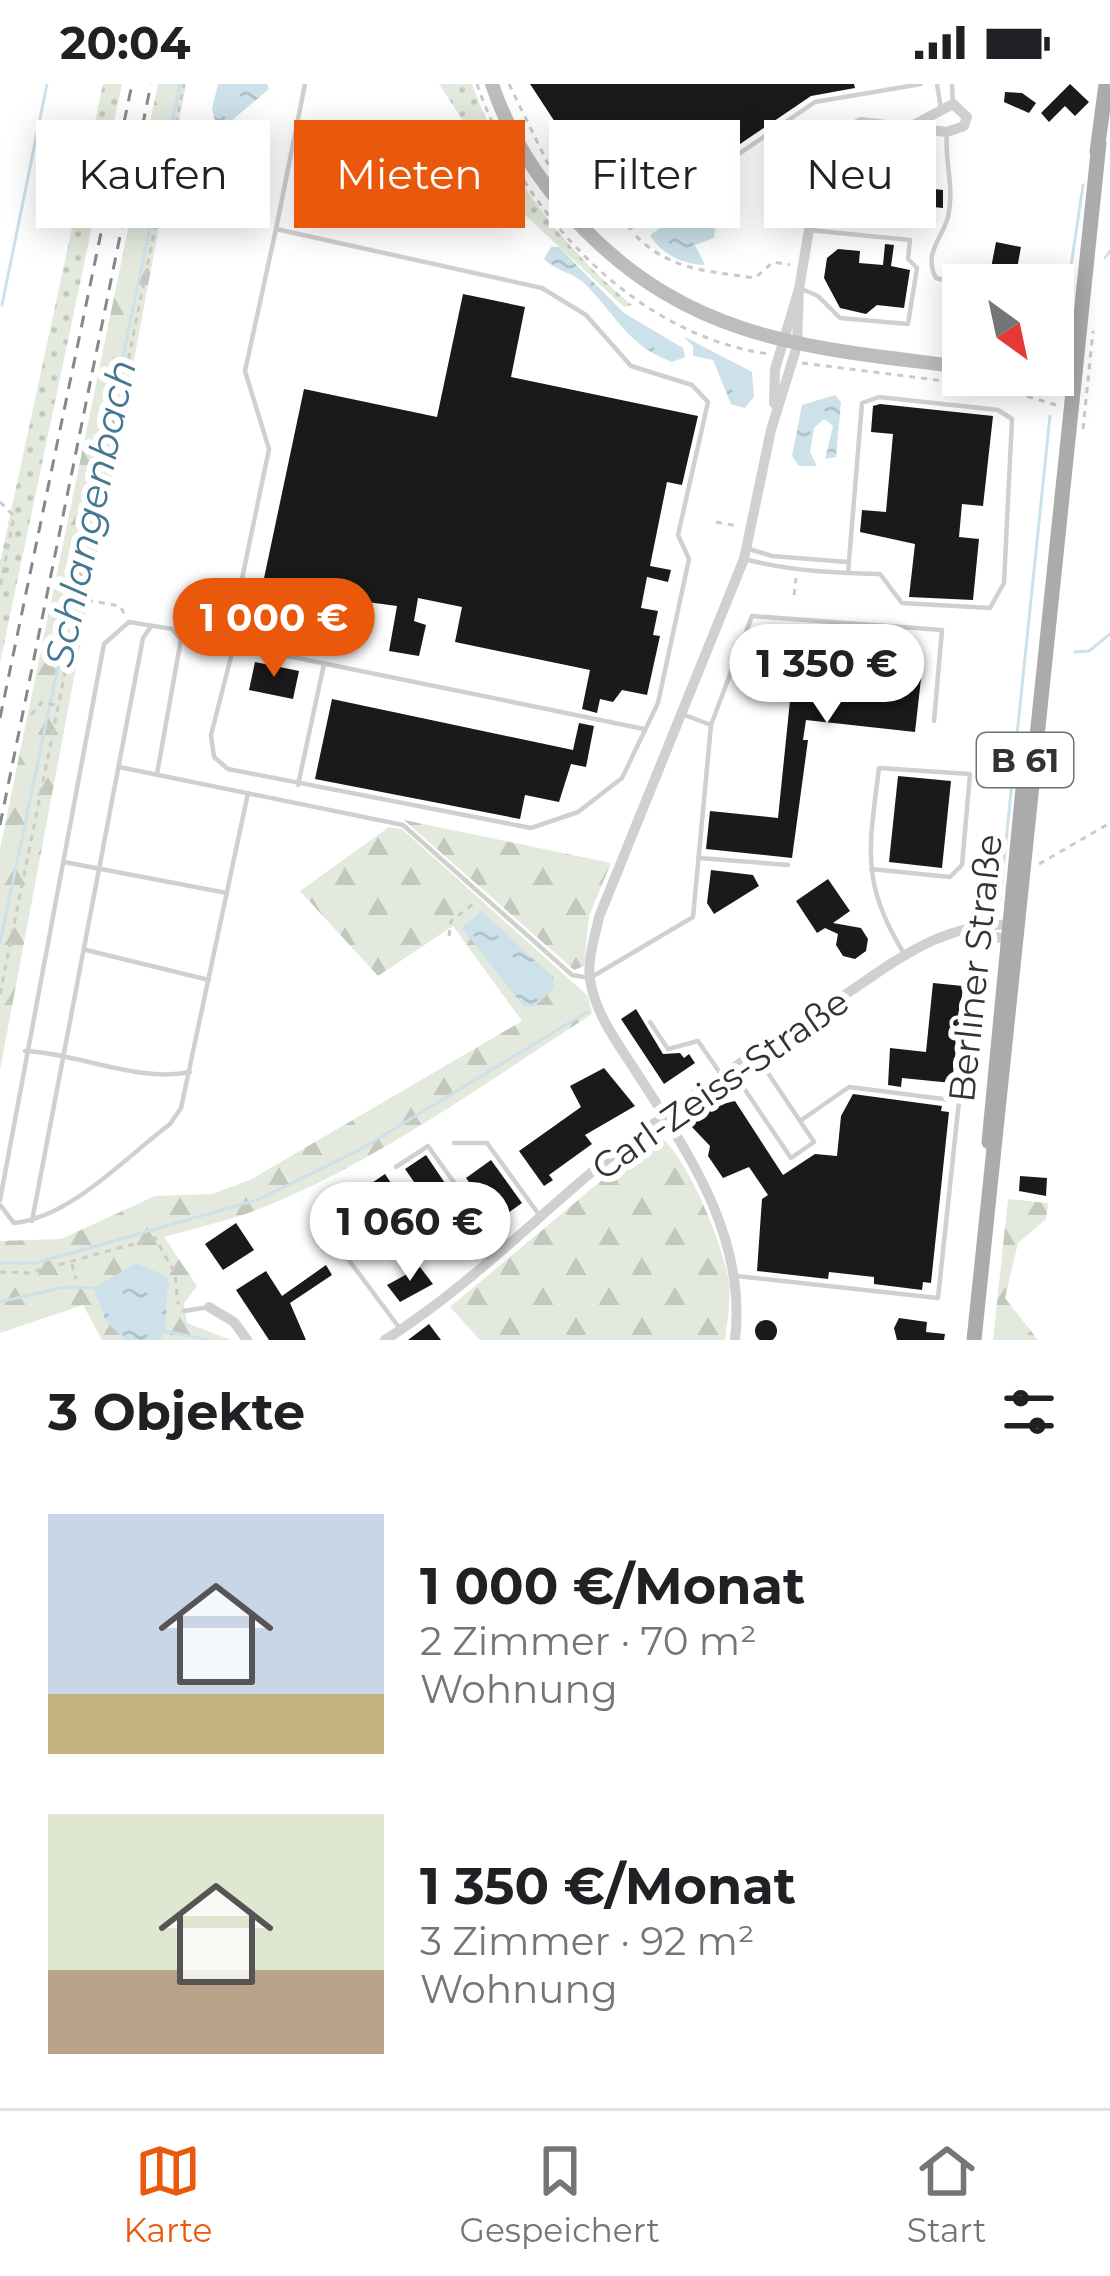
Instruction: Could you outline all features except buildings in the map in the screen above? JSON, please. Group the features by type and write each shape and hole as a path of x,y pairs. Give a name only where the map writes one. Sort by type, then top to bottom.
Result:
{"main road":[{"path":"492,84 518,144 541,180 619,265 688,309 789,344 942,364"},
{"name":"Berliner Straße","path":"1074,313 1106,84"},
{"name":"Berliner Straße","path":"1013,932 1025,866 1069,396"},
{"name":"Berliner Straße","path":"974,1340 1069,396"}],"street":[{"path":"922,120 947,106 967,117 964,126 936,131"},
{"path":"734,1340 737,1276 728,1234 664,1115 600,1015 590,977 599,917 745,554 809,230"},
{"name":"Carl-Zeiss-Straße","path":"385,1340 433,1310 664,1115 754,1053 951,930 1013,932"},
{"path":"209,1307 234,1322 248,1340"}],"lane":[{"path":"297,120 304,84"},
{"path":"740,153 815,102 921,84"},
{"path":"937,84 947,106"},
{"path":"947,106 952,84"},
{"path":"942,280 931,267 934,238 947,222 952,183 944,161 947,132"},
{"path":"276,230 542,288 586,315 631,366 692,385 708,402 678,535 688,559 658,703 622,778 578,812 531,828 298,785 228,769 214,757 211,736 234,645 237,603 269,448 245,371 294,138"},
{"path":"799,289 818,296 840,318 908,324 916,268 908,259 910,240 809,230"},
{"path":"745,554 796,569 848,573 880,574 902,603 982,611 998,602 1004,584 1016,427 1012,418 998,410 879,397 862,403 848,573"},
{"path":"745,554 849,562"},
{"path":"119,767 403,825 572,975 590,977 693,917 710,725 746,622 760,612 943,630 934,722"},
{"path":"157,774 182,649 177,633 129,622 104,644 25,1051 0,1203 14,1223 32,1221 66,1203 170,1124 190,1072 248,793"},
{"path":"32,1221 143,638 152,626"},
{"path":"234,645 644,729"},
{"path":"298,785 324,664"},
{"path":"680,713 710,725"},
{"path":"871,868 950,877 962,865 970,774 879,768 871,868 879,913 906,955"},
{"path":"224,788 228,769"},
{"path":"698,858 788,865"},
{"path":"64,862 227,893"},
{"path":"84,950 209,980"},
{"path":"650,1022 668,1048 698,1041 791,1158 814,1142 754,1053"},
{"path":"25,1051 64,1053 170,1076 190,1072"},
{"path":"737,1276 938,1298 958,1101 849,1087 800,1121"},
{"path":"454,1143 487,1143 540,1216"},
{"path":"396,1167 428,1146 502,1250"},
{"path":"316,1216 401,1330"},
{"path":"346,1256 386,1229"},
{"path":"184,1311 209,1307"}],"path":[{"path":"0,994 184,84"},
{"path":"509,84 549,165"},
{"path":"630,228 676,266 755,278 773,262 803,267"},
{"path":"1087,408 1093,347"},
{"path":"760,350 767,353"},
{"path":"801,362 999,388 1055,405"},
{"path":"0,502 14,516 0,588"},
{"path":"716,522 751,528"},
{"path":"794,595 796,569"},
{"path":"83,600 120,606 129,622"},
{"path":"31,715 49,704 61,707"},
{"path":"1025,866 1040,864 1110,823"},
{"path":"449,936 451,922 483,896"},
{"path":"0,1272 29,1273 155,1238 175,1273 178,1311 184,1311"},
{"path":"71,1262 76,1279"}],"green space":[{"path":"103,84 122,84 114,120 95,120"},
{"path":"158,84 186,84 179,120 151,120"},
{"path":"439,84 472,84 487,120 463,120"},
{"path":"525,187 549,220 549,228 555,228 632,305 624,307 525,215"},
{"path":"72,228 92,228 0,663 0,562"},
{"path":"128,228 159,228 0,1070 0,849"},
{"path":"404,820 611,863 589,916 584,966 574,970"},
{"path":"389,827 402,829 588,996 592,1014 435,1117 312,1186 230,1219 164,1237 197,1286 184,1303 187,1323 231,1340 102,1340 83,1305 0,1333 0,1241 61,1239 155,1196 212,1194 250,1180 522,1021 453,926 378,976 300,891"},
{"path":"656,1135 691,1179 720,1249 729,1291 725,1340 480,1340 450,1307"},
{"path":"1008,1199 1048,1203 1046,1219 1018,1243 1005,1298 1038,1340 993,1340"}],"water":[{"path":"218,84 267,84 269,89 232,120 215,120 212,109"},
{"path":"660,228 715,228 714,238 695,245 705,265 673,257 650,235"},
{"path":"551,247 559,247 624,313 683,348 685,357 672,362 644,347 585,284 544,259"},
{"path":"683,336 752,372 754,397 745,408 731,404 713,360 693,356 693,346"},
{"path":"835,395 841,402 836,457 825,459 833,426 824,419 814,428 810,452 817,466 799,466 792,456 802,405"},
{"path":"481,911 553,977 554,988 535,1006 524,1007 462,928"},
{"path":"136,1263 166,1276 169,1284 160,1340 125,1340 106,1321 93,1288"}],"waterway":[{"path":"2,305 47,84"},
{"name":"Schlangenbach","path":"0,943 180,84"},
{"path":"1071,264 1083,185"},
{"path":"1105,258 1110,251"},
{"path":"1000,899 1050,416"},
{"path":"1075,652 1089,651 1110,634"},
{"name":"Schlangenbach","path":"0,1263 36,1263 260,1199 361,1149 587,1012"},
{"name":"Schlangenbach","path":"0,1302 64,1287 95,1288"},
{"name":"Schlangenbach","path":"164,1331 209,1340"}],"railway":[{"path":"0,718 132,84"},
{"path":"0,825 151,84"}]}
